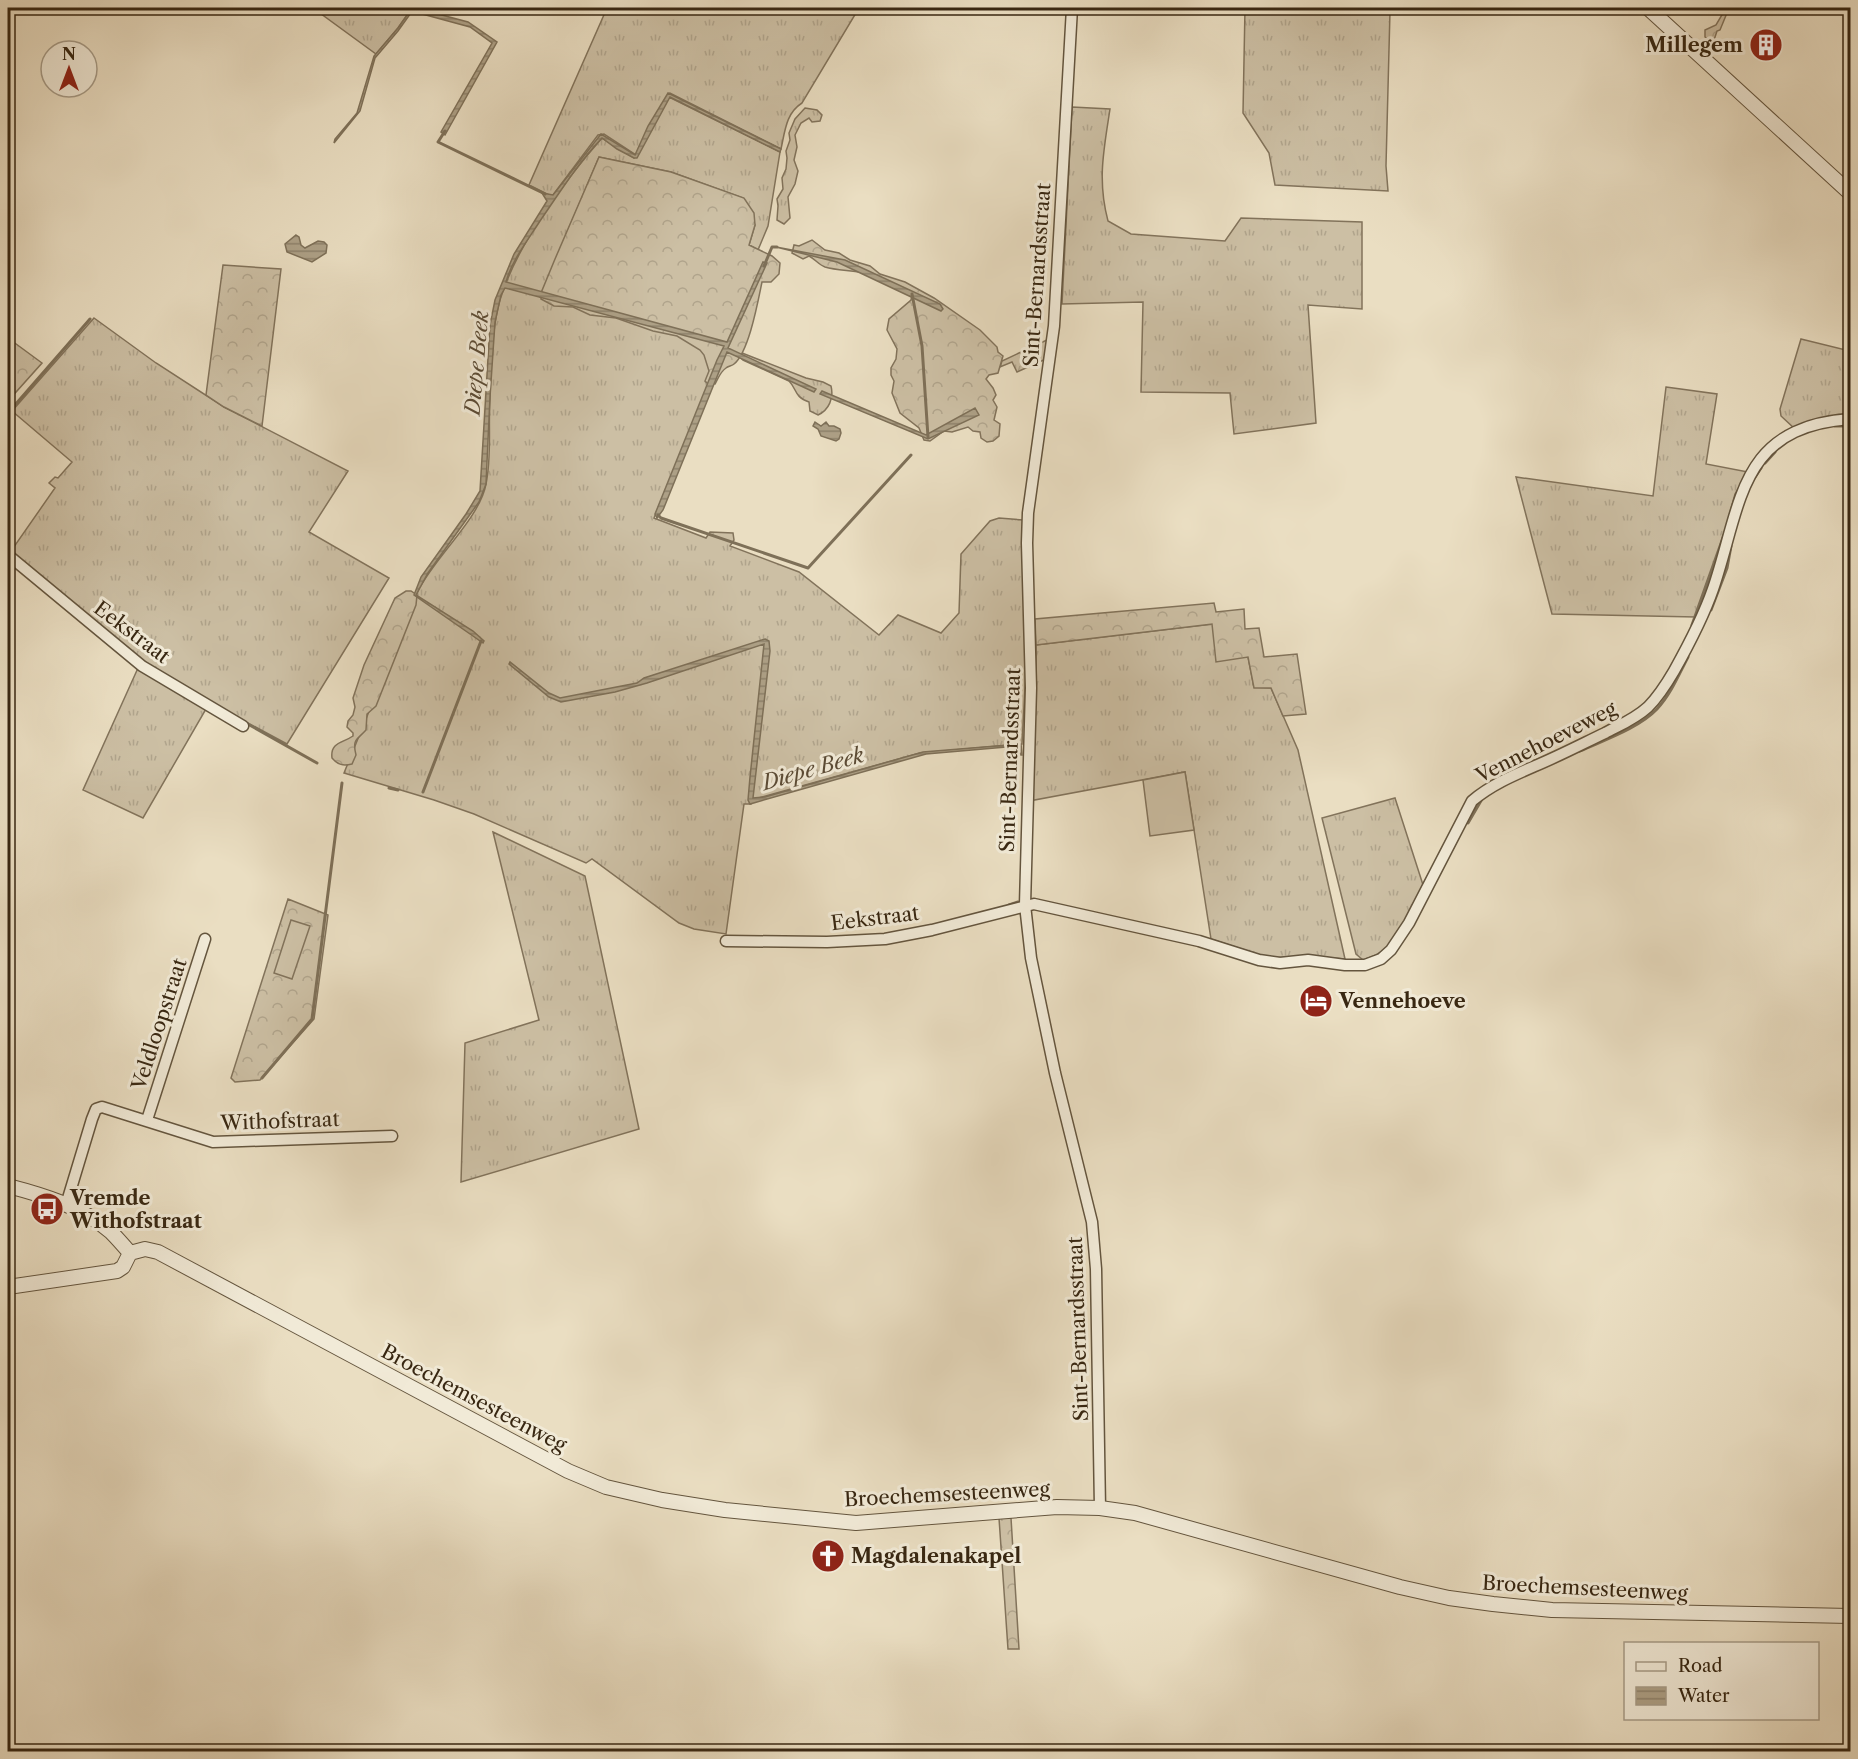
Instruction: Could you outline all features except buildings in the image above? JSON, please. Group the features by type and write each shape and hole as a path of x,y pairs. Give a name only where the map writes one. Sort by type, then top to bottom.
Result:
{"street":[{"name":"Sint-Bernardsstraat","path":"1072,8 1054,326 1028,513 1031,688 1025,905 1031,958 1055,1072 1092,1222 1096,1269 1100,1508"},
{"path":"1648,8 1851,193"},
{"name":"Vennehoeveweg","path":"1025,905 1046,905 1199,941 1259,960 1280,963 1315,960 1355,965 1373,963 1391,950 1409,923 1472,801 1501,781 1563,754 1633,719 1658,695 1675,670 1713,590 1738,500 1746,481 1772,447 1797,431 1824,421 1851,419"},
{"name":"Eekstraat","path":"8,555 142,666 243,726"},
{"name":"Eekstraat","path":"726,941 827,942 885,939 932,930 1025,905"},
{"name":"Veldloopstraat","path":"147,1120 205,939"},
{"name":"Withofstraat","path":"66,1205 96,1109 102,1107 213,1142 392,1136"},
{"path":"8,1186 66,1205 101,1224 130,1253 123,1267 117,1271 8,1287"},
{"name":"Broechemsesteenweg","path":"130,1253 146,1249 158,1252 568,1471 634,1494 725,1510 855,1523 1057,1507 1100,1508 1135,1513 1449,1598 1552,1610 1851,1616"}],"green space":[{"path":"313,8 412,8 376,54"},
{"path":"607,8 859,8 802,103 789,117 781,149 670,93 669,97 780,152 768,226 758,250 749,245 755,225 743,198 671,172 599,157 540,297 724,346 654,518 706,538 710,532 733,533 734,540 730,546 799,572 879,635 898,615 941,633 959,613 961,554 990,521 999,518 1023,520 1026,668 1022,744 920,753 755,799 751,804 744,804 726,934 694,929 679,923 592,859 586,863 474,814 344,773 418,591 425,578 466,524 482,497 489,463 494,331 502,294 510,274 545,212 602,138 634,158 636,155 604,134 598,135 553,195 529,185"},
{"path":"1245,8 1369,8 1390,11 1386,166 1388,191 1275,185 1269,153 1243,113"},
{"path":"1726,8 1729,8 1720,30 1717,31 1714,40 1710,41 1705,37 1705,30 1716,25"},
{"path":"1072,107 1110,109 1102,178 1105,206 1108,221 1131,234 1225,241 1241,218 1362,222 1362,309 1308,305 1316,423 1234,434 1230,393 1141,392 1143,302 1062,304"},
{"path":"805,108 817,110 822,115 820,121 812,122 809,118 801,123 795,135 797,147 794,160 798,171 795,184 788,197 790,218 784,224 777,220 777,199 783,189 782,178 786,169 789,133 795,119"},
{"path":"599,157 671,172 744,198 754,213 755,225 749,245 772,256 780,263 779,274 771,282 762,282 744,349 734,364 722,371 715,384 705,381 709,371 704,355 677,336 653,331 616,318 590,315 573,307 554,306 541,299 541,293"},
{"path":"812,240 825,250 839,253 850,260 870,266 880,274 905,282 934,298 980,330 997,347 998,352 1003,356 998,373 989,375 986,379 996,395 993,400 997,407 994,420 1000,424 999,436 987,442 981,438 980,432 968,427 952,432 944,431 930,441 924,440 919,428 900,413 892,393 894,381 891,368 896,359 897,349 887,330 889,319 911,300 912,295 868,274 825,267 809,256 803,259 792,253 794,245 799,246"},
{"path":"223,265 281,269 262,426 206,395"},
{"path":"94,318 156,363 224,407 348,471 309,532 389,578 287,744 200,697 144,663 11,551 55,488 49,483 55,477 58,478 72,462 12,411"},
{"path":"8,338 42,363 8,401"},
{"path":"1049,339 1046,359 1017,372 1012,362 1000,367 1002,361"},
{"path":"1801,339 1850,351 1850,415 1821,418 1794,428 1781,416 1780,409"},
{"path":"742,353 831,386 832,395 828,407 818,415 810,411 809,402 798,395 789,381 743,360 740,357"},
{"path":"1666,387 1717,394 1706,464 1748,472 1735,494 1722,542 1696,617 1552,614 1516,477 1653,496"},
{"path":"406,591 417,595 416,605 376,706 367,714 366,730 355,743 356,755 352,764 339,764 332,758 333,749 353,736 347,727 353,715 355,707 353,698 364,665 395,598"},
{"path":"1214,603 1216,612 1244,609 1245,629 1259,628 1264,657 1297,654 1306,714 1283,716 1271,688 1254,688 1248,657 1216,662 1212,624 1036,645 1035,619"},
{"path":"1213,624 1248,657 1254,687 1271,688 1298,750 1345,959 1310,956 1269,958 1211,939 1185,772 1029,801 1036,691 1036,645"},
{"path":"138,668 206,709 143,818 83,790"},
{"path":"1185,772 1194,830 1150,836 1143,780"},
{"path":"1395,798 1424,888 1389,947 1363,960 1356,954 1322,818"},
{"path":"493,832 585,876 639,1129 461,1182 465,1043 539,1020"},
{"path":"288,899 328,915 314,1019 260,1080 235,1082 231,1078"},
{"path":"291,920 310,926 292,979 274,973"},
{"path":"999,1518 1011,1518 1019,1649 1008,1649"}],"water":[{"path":"412,8 418,8 417,12 413,10 375,58 360,111 334,143 357,113 374,56"},
{"path":"423,10 468,22 497,42 445,135 441,132 492,43 470,27 422,14"},
{"path":"668,93 781,149 780,152 670,97 637,158 617,149 602,138 593,148 526,243 512,266 506,282 727,342 763,262 767,263 728,348 816,389 814,392 727,352 663,510 657,518 655,514 724,346 505,288 501,295 495,322 486,484 479,502 428,573 416,595 473,631 484,641 483,643 414,595 421,577 480,491 490,325 495,300 514,254 547,201 542,193 553,195 601,134 635,155 648,126"},
{"path":"296,235 305,248 318,241 324,242 327,245 326,253 312,262 287,252 285,244"},
{"path":"776,247 845,260 940,304 943,309 941,311 837,262"},
{"path":"822,391 926,435 975,408 979,415 928,439 820,394"},
{"path":"815,422 821,426 826,422 829,426 840,429 839,439 836,441 821,436 818,429 813,426"},
{"path":"765,639 769,641 770,651 753,798 765,797 923,752 1021,744 1022,755 1020,755 1019,746 926,754 750,804 748,800 750,777 764,644 647,683 615,692 561,702 549,697 509,664 510,662 549,693 560,698 637,683 644,678"}],"waterway":[{"name":"Diepe Beek","path":"408,8 425,12"},
{"name":"Diepe Beek","path":"445,131 438,142 545,194"},
{"path":"764,266 772,247 777,247"},
{"path":"912,294 922,346 928,437"},
{"path":"8,413 90,319"},
{"path":"1835,426 1850,426"},
{"path":"1765,463 1775,452"},
{"path":"658,515 661,518 808,568 911,455"},
{"path":"1753,480 1761,468"},
{"path":"1692,625 1724,535"},
{"path":"1711,610 1727,568 1731,546"},
{"path":"423,792 481,641"},
{"path":"1580,751 1621,733 1650,716 1666,697 1688,657"},
{"path":"246,723 317,763"},
{"path":"262,1078 312,1019 342,783"},
{"path":"389,788 398,790"},
{"path":"1468,823 1482,799"},
{"path":"1009,905 1018,902"}],"place":[{"name":"Millegem","path":"1766,45"},
{"name":"Vennehoeve","path":"1316,1001"},
{"name":"Vremde Withofstraat","path":"47,1209"},
{"name":"Magdalenakapel","path":"828,1556"}]}
